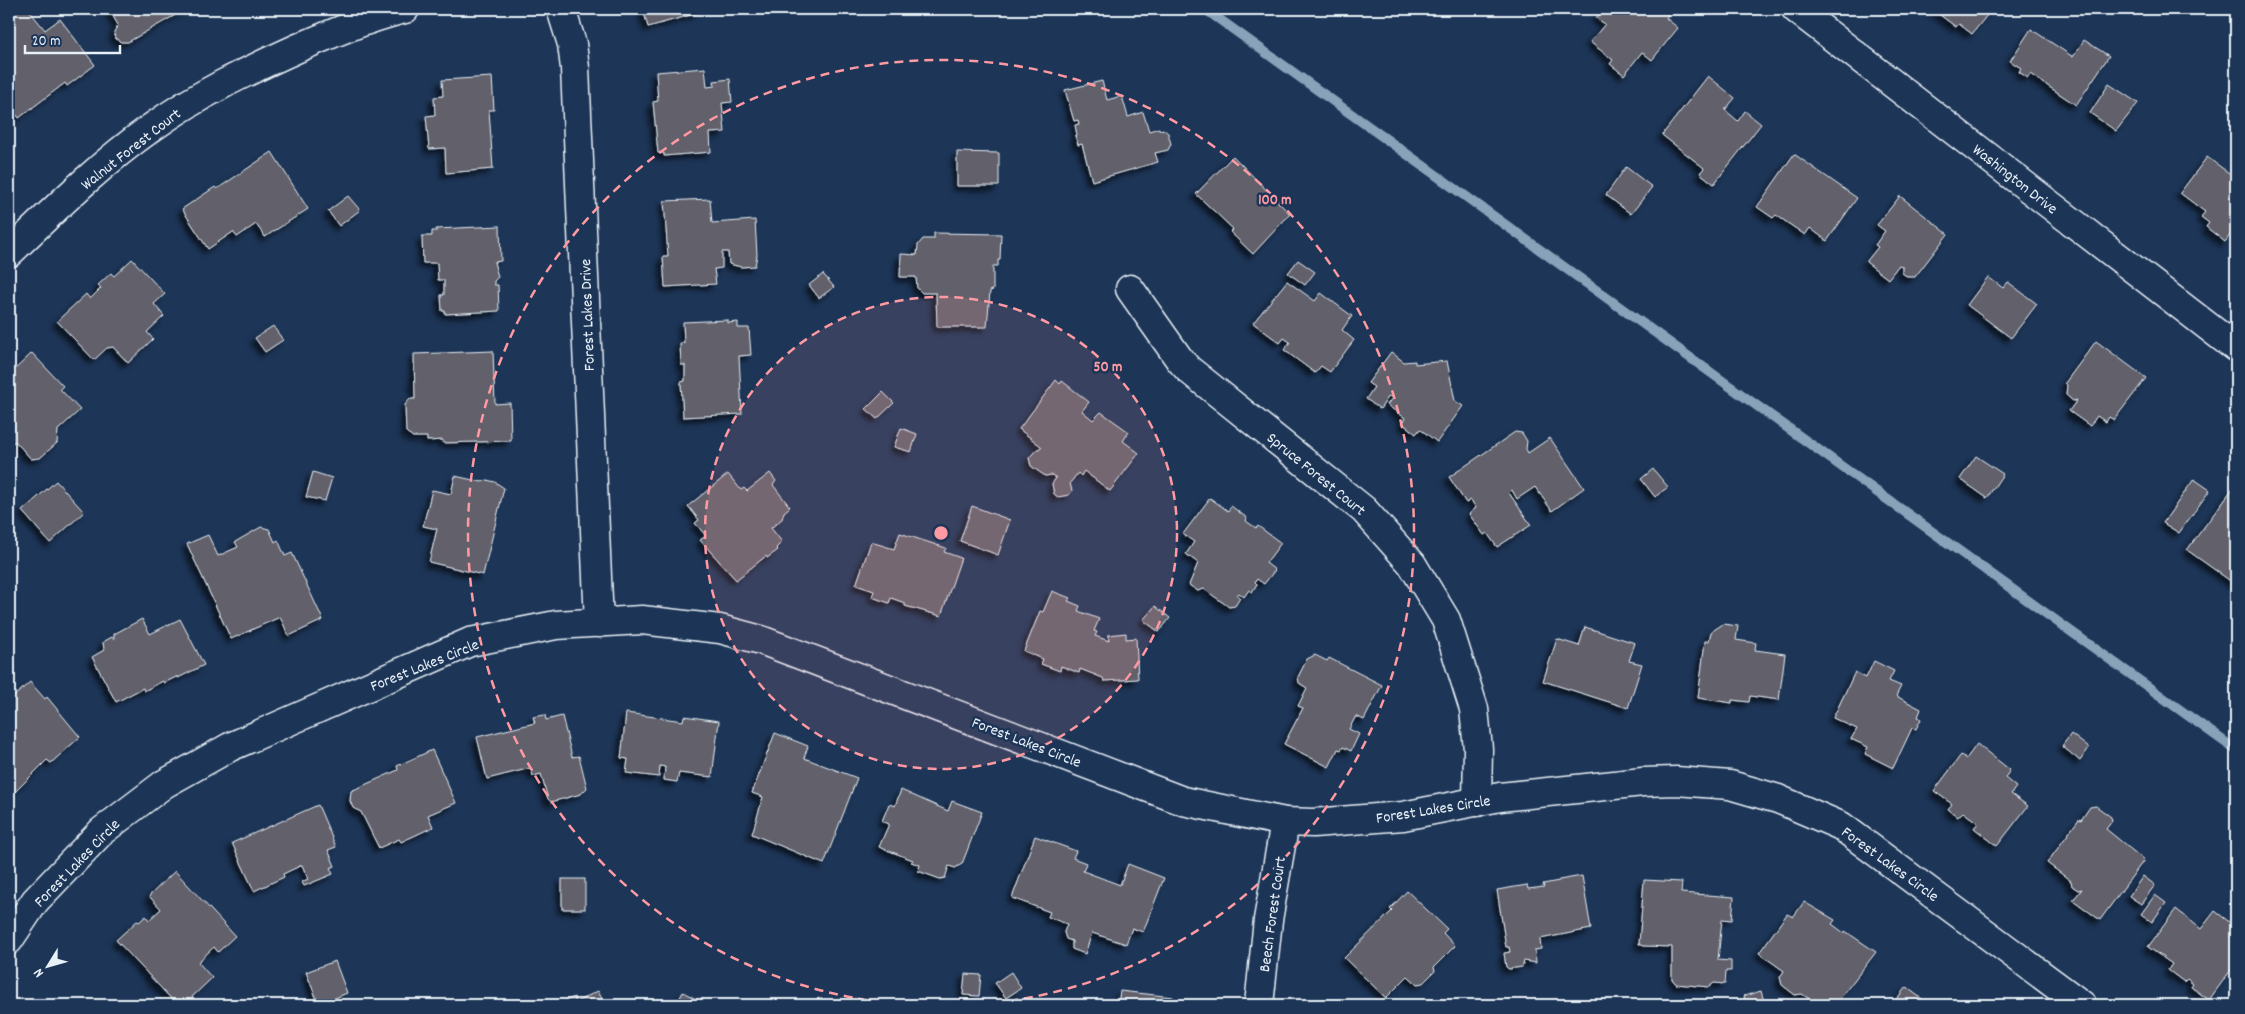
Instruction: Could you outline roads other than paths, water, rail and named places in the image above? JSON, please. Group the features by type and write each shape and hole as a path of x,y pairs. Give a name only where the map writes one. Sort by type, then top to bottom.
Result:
{"street":[{"name":"Walnut Forest Court","path":"9,253 70,194 150,128 187,104 234,77 352,25 405,9"},
{"name":"Forest Lakes Drive","path":"561,9 572,44 575,68 599,623"},
{"name":"Washington Drive","path":"1796,9 2236,348"},
{"name":"Spruce Forest Court","path":"1130,289 1180,360 1188,368 1364,510 1412,564 1446,620 1474,710 1478,749 1477,802"},
{"name":"Forest Lakes Circle","path":"9,940 35,901 102,831 164,784 230,747 470,642 556,625 642,620 720,630 760,640 1183,801 1285,822 1313,824 1403,816 1477,802 1643,782 1676,781 1730,785 1778,799 1841,826 2082,1005"},
{"name":"Beech Forest Court","path":"1259,1005 1268,920 1285,822"}],"waterway":[{"path":"1205,9 2236,750"}]}
